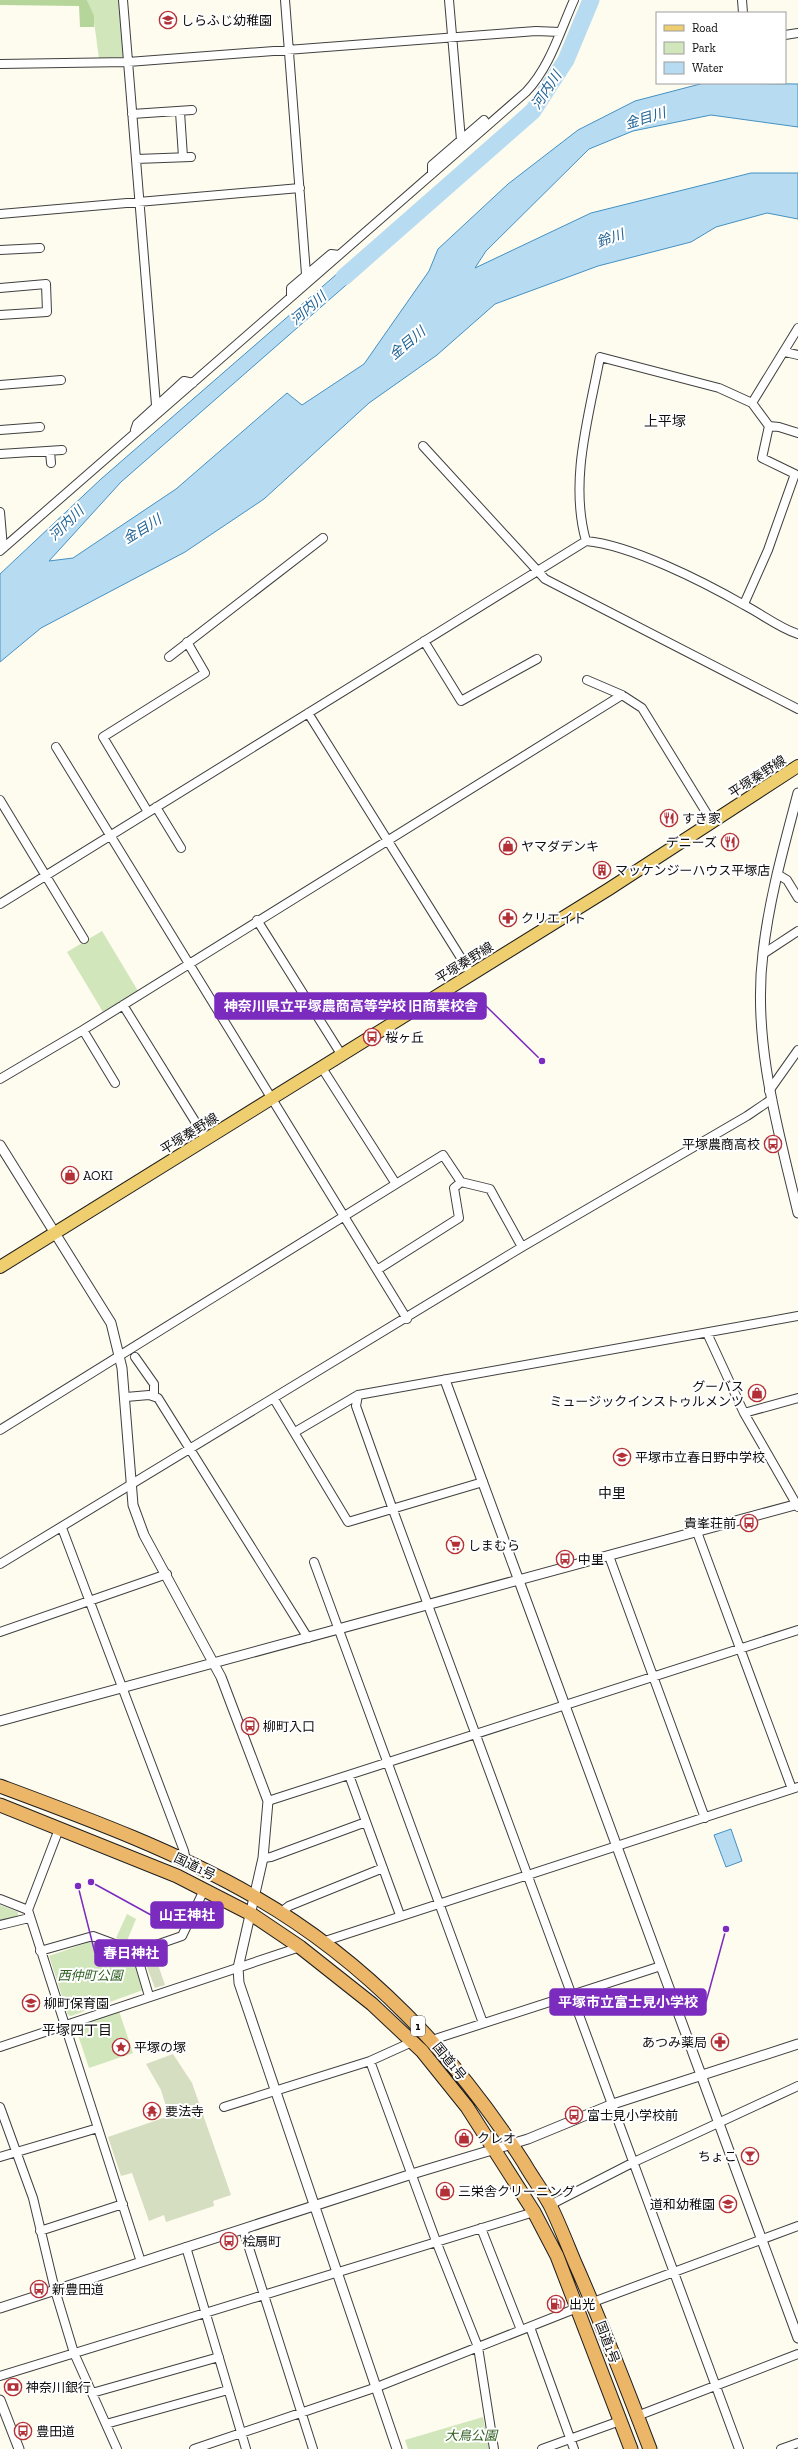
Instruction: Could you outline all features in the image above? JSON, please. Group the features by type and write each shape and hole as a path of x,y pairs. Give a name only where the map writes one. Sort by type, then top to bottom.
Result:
{"highway":[{"name":"国道1号","path":"0,1786 68,1811 186,1861 255,1897 322,1942 383,1991 432,2040 480,2099 512,2144 550,2204 593,2302 650,2449"},
{"name":"国道1号","path":"1,1808 59,1829 177,1876 251,1914 300,1947 372,2004 412,2042 467,2107 496,2149 534,2212 557,2256 631,2449"}],"main road":[{"name":"平塚秦野線","path":"0,1267 322,1068 341,1054 471,974 798,766"}],"street":[{"path":"123,0 156,405"},
{"path":"285,0 306,274"},
{"path":"449,0 461,140"},
{"path":"1,550 535,83 549,58 574,0"},
{"path":"742,0 743,12"},
{"path":"0,64 128,62 536,31 560,32"},
{"path":"786,35 798,34"},
{"path":"132,114 192,110"},
{"path":"136,159 187,157 180,112"},
{"path":"432,174 432,165 493,114 502,112"},
{"path":"0,214 300,188"},
{"path":"0,250 40,248"},
{"path":"291,297 291,288 306,274 331,254 339,254"},
{"path":"0,288 46,284 47,312 0,315"},
{"path":"752,403 785,352 798,328"},
{"path":"785,352 798,355"},
{"path":"586,541 579,503 582,449 600,356 718,388 752,403 769,426 762,458 795,474 768,550 744,604"},
{"path":"0,385 60,380"},
{"path":"133,434 137,424 184,381 193,383"},
{"path":"769,426 780,426 798,432"},
{"path":"0,430 40,427"},
{"path":"423,446 535,571 545,579 798,709"},
{"path":"0,454 62,450"},
{"path":"50,451 51,463"},
{"path":"0,512 1,550"},
{"path":"169,657 323,538"},
{"path":"0,904 535,571 586,541 596,542 655,561 744,604 798,634"},
{"path":"424,641 461,701 538,659"},
{"path":"148,812 103,737 205,673 187,642"},
{"path":"587,680 622,695 642,708 712,822"},
{"path":"0,1079 83,1030 188,962 622,695"},
{"path":"308,713 471,974"},
{"path":"56,747 407,1319"},
{"path":"798,793 777,874 763,954 761,990 763,1045 770,1095 798,1213"},
{"path":"0,800 84,939"},
{"path":"156,807 181,848"},
{"path":"777,874 787,880 798,898"},
{"path":"257,920 341,1054"},
{"path":"763,954 798,932"},
{"path":"123,1004 206,1139"},
{"path":"83,1030 115,1083"},
{"path":"0,1564 407,1319 522,1247 747,1116 770,1095 798,1050"},
{"path":"322,1068 396,1184"},
{"path":"0,1145 111,1323 120,1355 126,1397 133,1505 144,1535 215,1663 268,1801 264,1858 238,1968 239,1983 397,2449"},
{"path":"0,1430 443,1155 462,1182 490,1189 522,1247"},
{"path":"377,1270 459,1218 454,1188 462,1182"},
{"path":"295,1432 358,1395 798,1316"},
{"path":"0,1721 429,1606 797,1505 744,1413 707,1333"},
{"path":"135,1358 154,1384 154,1396"},
{"path":"445,1380 798,2338"},
{"path":"358,1395 356,1406 393,1510 739,2449"},
{"path":"126,1397 154,1396 158,1398 308,1638"},
{"path":"744,1413 798,1398"},
{"path":"274,1399 348,1522 393,1510 483,1482"},
{"path":"62,1528 184,1851 186,1861"},
{"path":"322,1942 400,1915 795,1788 740,1649 697,1532"},
{"path":"609,1556 652,1677 705,1818"},
{"path":"314,1562 389,1762 483,2024"},
{"path":"0,1632 167,1574"},
{"path":"268,1801 798,1630"},
{"path":"349,1775 400,1915"},
{"path":"264,1858 271,1858 366,1822"},
{"path":"59,1829 29,1914 141,2262"},
{"path":"280,1913 289,1906 383,1868"},
{"path":"40,1951 93,1936 136,1952 182,1936 204,1890"},
{"path":"0,1899 29,1914"},
{"path":"0,1925 29,1914"},
{"path":"0,2048 64,2024 300,1947"},
{"path":"136,1952 149,1996"},
{"path":"432,2040 660,1966"},
{"path":"224,2107 370,2061 412,2042"},
{"path":"0,2308 412,2174 512,2144 554,2130 613,2104 700,2074 798,2044"},
{"path":"370,2061 436,2241 478,2347 494,2449"},
{"path":"550,2204 634,2162 798,2086"},
{"path":"0,2107 33,2198 55,2290 74,2353 117,2449"},
{"path":"0,2157 98,2128"},
{"path":"40,2231 123,2204"},
{"path":"0,2376 337,2271 534,2212"},
{"path":"194,2449 377,2387 576,2308 798,2226"},
{"path":"480,2228 521,2330"},
{"path":"243,2229 313,2449"},
{"path":"186,2247 246,2449"},
{"path":"530,2327 574,2449"},
{"path":"637,2416 798,2354"},
{"path":"92,2393 218,2357"},
{"path":"106,2424 228,2390"},
{"path":"0,2400 19,2449"},
{"path":"542,2449 620,2421"},
{"path":"781,2449 798,2443"}],"green space":[{"path":"0,0 87,0 94,16 94,27 80,27 79,6 0,5"},
{"path":"87,0 120,0 124,57 99,58 94,21"},
{"path":"102,931 138,991 103,1012 67,952"},
{"path":"0,1905 18,1912 18,1916 0,1921"},
{"path":"127,1914 136,1919 126,1943 116,1938"},
{"name":"西仲町公園","path":"92,1941 132,1955 143,1990 71,2016 68,2015 49,1956"},
{"path":"161,1949 165,1959 157,1962 165,1985 155,1988 143,1957"},
{"path":"119,2011 133,2053 89,2068 75,2026"},
{"path":"173,2054 192,2083 231,2195 213,2201 214,2206 166,2222 164,2215 149,2221 132,2173 121,2176 108,2137 169,2116 161,2090 146,2064"},
{"name":"大鳥公園","path":"483,2417 489,2449 408,2449 405,2440"}],"water":[{"path":"700,84 798,84 798,127 711,115 633,131 589,149 486,251 475,268 591,213 751,173 798,173 798,219 767,213 716,227 691,242 598,266 495,304 437,355 369,403 264,499 185,552 41,628 0,662 0,574 101,479 361,253 361,272 121,482 49,561 73,558 176,489 287,393 302,405 364,364 429,271 438,249 508,184 578,130 635,101"},
{"path":"731,1829 742,1861 726,1867 714,1835"}],"waterway":[{"name":"河内川","path":"344,277 533,111 566,60 591,0"}],"place":[{"name":"しらふじ幼稚園","path":"168,20"},
{"name":"すき家","path":"669,818"},
{"name":"デニーズ","path":"730,842"},
{"name":"ヤマダデンキ","path":"508,846"},
{"name":"マッケンジーハウス平塚店","path":"602,870"},
{"name":"クリエイト","path":"508,918"},
{"name":"桜ヶ丘","path":"372,1037"},
{"name":"神奈川県立平塚農商高等学校 旧商業校舎","path":"542,1061"},
{"name":"平塚農商高校","path":"773,1144"},
{"name":"AOKI","path":"70,1175"},
{"name":"グーバス ミュージックインストゥルメンツ","path":"757,1393"},
{"name":"平塚市立春日野中学校","path":"622,1457"},
{"name":"貴峯荘前","path":"749,1523"},
{"name":"しまむら","path":"455,1545"},
{"name":"中里","path":"565,1559"},
{"name":"柳町入口","path":"250,1726"},
{"name":"山王神社","path":"91,1882"},
{"name":"春日神社","path":"78,1886"},
{"name":"平塚市立富士見小学校","path":"726,1929"},
{"name":"柳町保育園","path":"31,2003"},
{"name":"あつみ薬局","path":"720,2042"},
{"name":"平塚の塚","path":"121,2047"},
{"name":"要法寺","path":"152,2111"},
{"name":"富士見小学校前","path":"574,2115"},
{"name":"クレオ","path":"464,2138"},
{"name":"ちょこ","path":"750,2156"},
{"name":"三栄舎クリーニング","path":"445,2191"},
{"name":"道和幼稚園","path":"728,2204"},
{"name":"桧扇町","path":"229,2241"},
{"name":"新豊田道","path":"39,2289"},
{"name":"出光","path":"556,2304"},
{"name":"神奈川銀行","path":"13,2387"},
{"name":"豊田道","path":"23,2431"}],"district":[{"name":"上平塚","path":"665,421"},
{"name":"中里","path":"612,1493"},
{"name":"平塚四丁目","path":"77,2030"}],"water label":[{"name":"金目川","path":"645,118"},
{"name":"鈴川","path":"610,238"},
{"name":"金目川","path":"407,343"},
{"name":"金目川","path":"142,529"}]}
